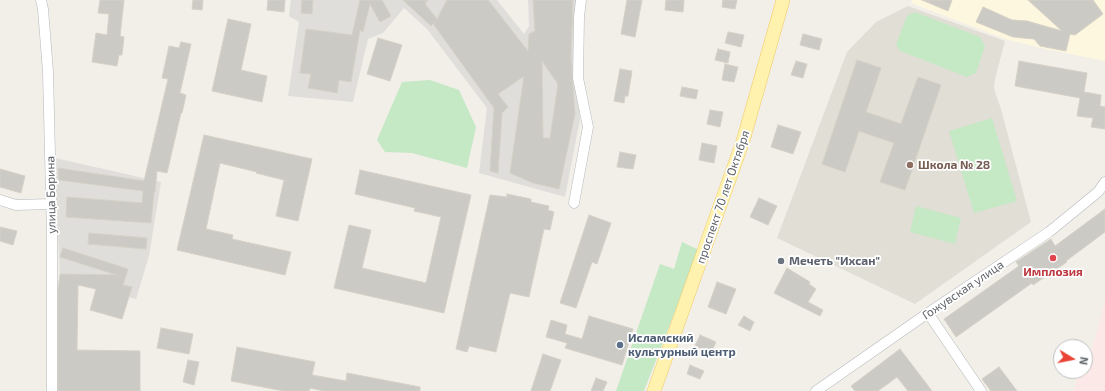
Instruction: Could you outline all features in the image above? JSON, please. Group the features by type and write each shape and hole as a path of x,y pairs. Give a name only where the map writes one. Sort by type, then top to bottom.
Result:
{"main road":[{"name":"проспект 70 лет Октября","path":"654,391 743,141 783,0"}],"street":[{"name":"улица Борина","path":"40,0 43,9 48,72 52,244 52,391"},
{"path":"574,203 588,127 578,78 578,16 581,0"},
{"name":"Гожувская улица","path":"816,391 928,313 1049,232 1098,192 1105,182"},
{"path":"0,200 16,205 51,204"},
{"path":"928,313 981,391"}],"shaded area":[{"path":"291,0 497,0 524,34 529,26 528,0 576,0 575,73 580,119 565,197 479,173 487,108 427,29 404,8 383,33 368,39 353,102 288,96 299,22 289,16"},
{"path":"912,0 1105,0 1105,61 1005,39 911,3"},
{"name":"Школа № 28","path":"908,6 1005,41 994,86 1031,222 915,304 777,238 847,52 876,22"},
{"path":"55,158 161,182 149,256 136,299 60,280"},
{"path":"1105,300 1105,391 1074,391 1077,379 1093,379 1093,346"}],"green space":[{"path":"915,12 980,37 985,46 976,73 967,77 900,51 896,44 907,16"},
{"path":"430,80 459,90 476,127 467,168 412,153 385,152 377,140 402,82"},
{"path":"992,118 1017,201 974,213 949,131"},
{"path":"916,206 961,218 955,244 910,232"},
{"path":"682,242 699,250 644,391 616,391 660,264 674,269"}],"building":[{"path":"100,0 124,0 120,36 124,37 122,55 119,55 117,66 92,62 96,33 107,35 109,14 98,13"},
{"path":"193,0 203,0 202,10 192,9"},
{"path":"268,0 285,0 284,12 267,10"},
{"path":"302,0 313,0 312,14 301,13"},
{"path":"360,0 382,0 391,16 380,22 370,4 363,32 360,30 351,82 339,80 337,93 308,88 311,74 300,73 306,29 352,35"},
{"path":"403,0 428,0 425,4 437,19 447,0 488,0 528,51 529,34 535,31 533,0 573,0 571,56 575,114 559,189 533,183 510,173 524,76 498,94 508,107 502,113 498,173 490,171 494,108 434,25 435,22 431,26","holes":["542,61 558,84 550,138 543,138"]},
{"path":"627,0 642,0 635,37 621,34"},
{"path":"666,0 684,0 683,12 665,10"},
{"path":"723,0 737,0 735,9 722,7"},
{"path":"922,0 952,0 948,11"},
{"path":"1028,0 1093,0 1103,14 1075,35 1070,34 1066,51 1040,46 1034,39 1013,37 976,22 983,7 1012,20 1027,21 1062,31"},
{"path":"228,19 251,24 241,70 267,76 262,102 212,91"},
{"path":"728,32 744,35 741,47 725,43"},
{"path":"803,34 822,39 819,50 800,45"},
{"path":"378,38 402,45 390,81 367,74"},
{"path":"181,42 191,44 180,93 186,95 167,173 157,171 151,223 66,217 67,197 142,203 143,191 59,180 58,168 144,181 168,79 162,78 169,46 179,48"},
{"path":"718,49 730,52 728,63 715,60"},
{"path":"857,60 881,68 866,112 901,124 918,77 941,85 905,190 880,182 894,143 859,131 845,172 822,164"},
{"path":"796,61 807,64 803,78 791,75"},
{"path":"1019,61 1087,73 1084,92 1101,95 1100,106 1105,107 1105,129 1091,127 1093,118 1077,116 1080,98 1015,86"},
{"path":"725,64 738,67 734,82 722,80"},
{"path":"620,69 632,71 628,96 625,96 624,103 614,101"},
{"path":"682,87 698,90 696,99 680,96"},
{"path":"710,110 723,112 720,127 707,124"},
{"path":"778,125 801,132 793,154 771,147"},
{"path":"204,135 312,159 298,221 276,216 284,180 220,163 206,229 233,235 232,239 291,252 285,275 177,250"},
{"path":"702,143 717,146 714,163 699,160"},
{"path":"620,152 636,155 633,169 617,167"},
{"path":"0,169 25,176 21,193 0,187"},
{"path":"360,170 471,195 444,313 334,288 349,225 371,230 362,268 426,283 441,217 414,211 415,208 355,194"},
{"path":"507,194 531,199 531,202 549,206 548,210 554,212 550,230 544,229 529,297 510,293 496,352 469,346 467,352 456,349 490,195 507,197"},
{"path":"759,198 777,206 768,225 750,217"},
{"path":"1105,209 1105,232 1066,261 1067,262 1033,285 1032,283 956,337 944,319 1019,266 1016,262 1051,239 1055,246"},
{"path":"589,215 611,223 597,264 592,262 576,308 560,303"},
{"path":"0,227 17,231 13,245 0,241"},
{"path":"89,233 147,238 146,249 88,244"},
{"path":"63,248 128,269 123,285 132,287 122,319 90,310 96,289 78,285 77,350 140,351 140,391 58,391 58,290 60,274 117,275 60,257"},
{"path":"787,268 810,282 809,284 816,289 808,302 823,310 820,316 774,293"},
{"path":"717,282 736,289 726,314 708,307"},
{"path":"589,316 633,329 622,365 565,348 567,343 546,337 551,320 567,325 565,334 582,339"},
{"path":"744,316 754,322 750,331 738,325"},
{"path":"161,328 193,334 189,354 157,348"},
{"path":"700,335 716,342 711,353 695,346"},
{"path":"237,347 315,362 312,375 346,381 347,373 420,387 420,391 324,391 310,388 309,391 284,391 231,381"},
{"path":"900,349 932,391 908,391 897,377 878,391 855,391 851,386"},
{"path":"543,354 561,360 550,391 531,391"},
{"path":"188,360 199,362 194,385 183,382"},
{"path":"690,365 704,371 700,379 687,374"},
{"path":"999,367 1017,391 991,391 982,379"},
{"path":"596,378 607,382 603,391 591,391"}],"place":[{"name":"Школа № 28","path":"910,165"},
{"name":"Имплозия","path":"1053,258"},
{"name":"Мечеть \"Ихсан\"","path":"781,261"},
{"name":"Исламский культурный центр","path":"620,345"}]}
